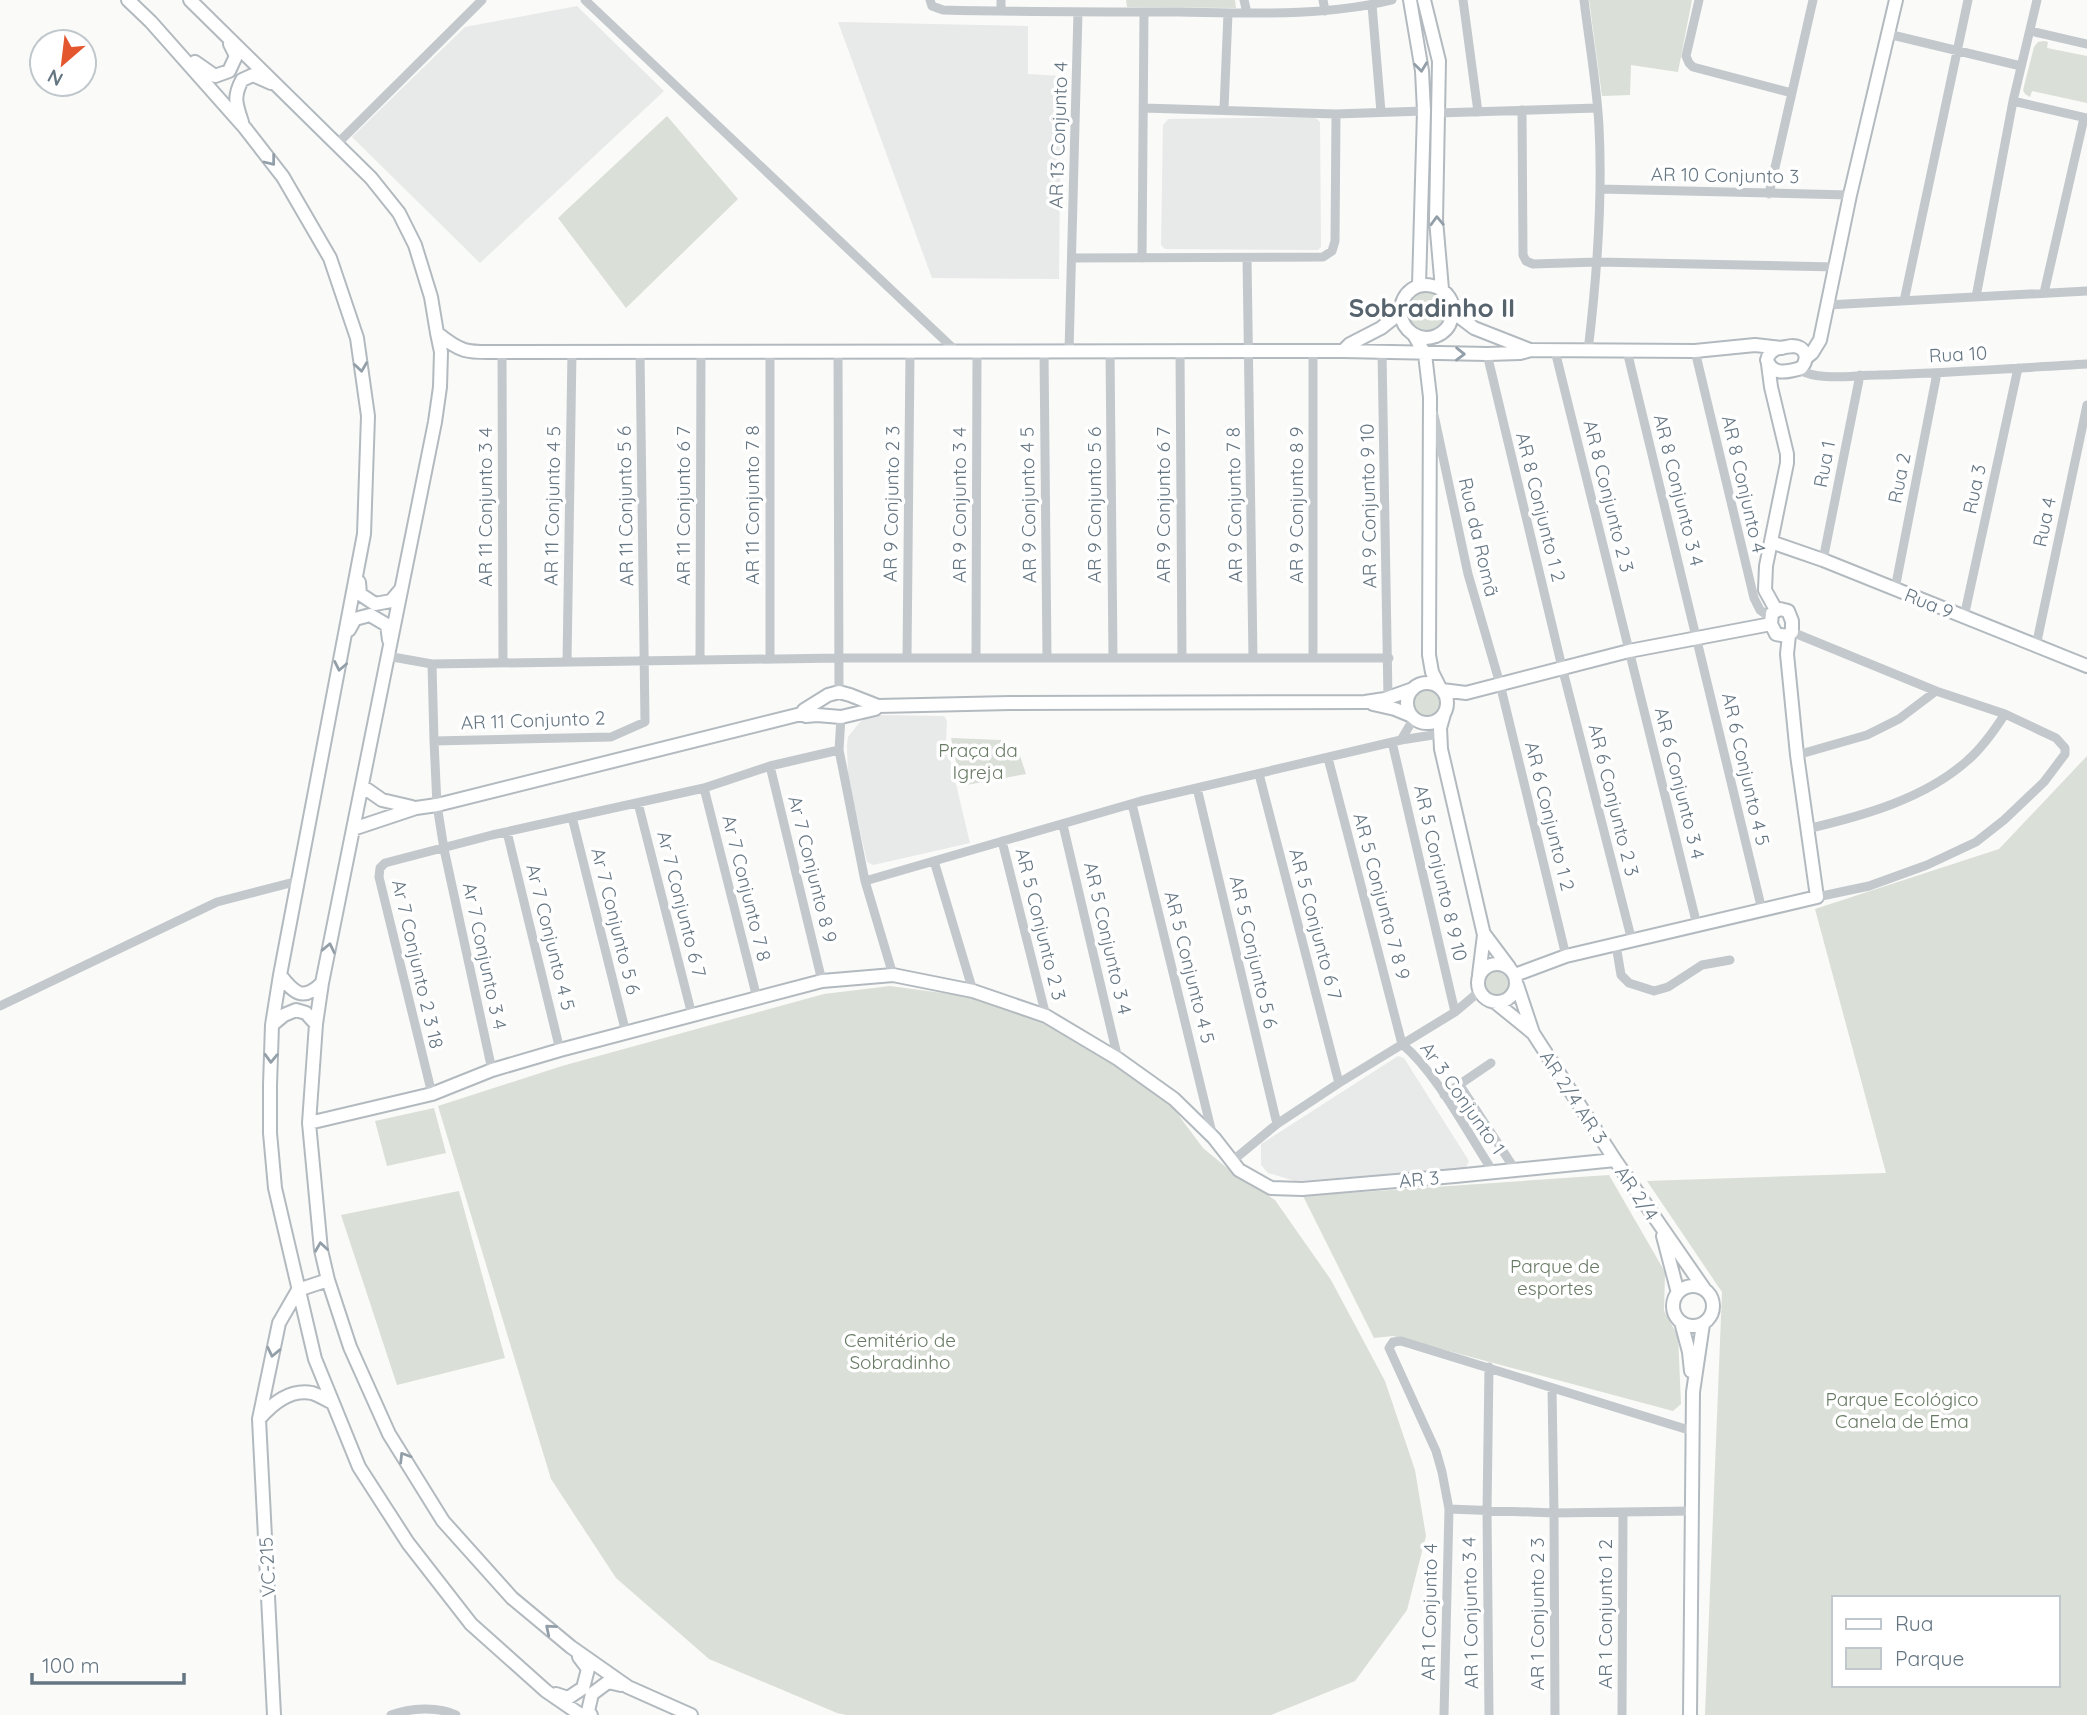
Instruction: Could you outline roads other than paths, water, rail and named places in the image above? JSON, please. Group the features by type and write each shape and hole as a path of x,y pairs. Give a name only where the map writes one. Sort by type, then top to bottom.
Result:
{"street":[{"path":"128,0 200,67 215,76 229,71 236,57 226,36"},
{"path":"190,0 371,178 398,213 415,245 431,297 441,352 435,422 316,1024 309,1123 321,1250 328,1280 350,1348 389,1434 443,1521 512,1598 571,1647 628,1687"},
{"path":"337,144 482,0"},
{"path":"585,0 957,352"},
{"path":"1001,0 1001,11"},
{"path":"1244,0 1247,13"},
{"path":"1323,0 1325,11"},
{"path":"931,3 943,10 1247,13 1325,11 1392,0"},
{"path":"1410,0 1422,71 1424,111 1419,285"},
{"path":"1424,0 1439,61 1436,220 1442,289"},
{"path":"1463,0 1478,112"},
{"path":"1584,0 1597,108 1600,189 1598,262 1588,351"},
{"path":"1699,0 1686,56 1689,63 1693,67 1792,93"},
{"path":"1769,194 1813,0"},
{"path":"1738,348 1768,360 1772,370 1782,372 1803,363 1816,349 1823,329 1850,195 1896,0"},
{"path":"1904,301 1968,0"},
{"path":"1976,297 2013,101 2037,0"},
{"path":"1372,5 1381,112"},
{"name":"AR 13 Conjunto 4","path":"1069,351 1078,12"},
{"path":"1143,258 1144,12"},
{"path":"1224,109 1228,13"},
{"path":"151,22 245,128 283,177 330,258 357,338 368,416 364,534 358,575 272,1025 271,1147 275,1188 315,1359 359,1467 435,1580 471,1624 546,1691 581,1715"},
{"path":"2030,31 2087,44"},
{"path":"1888,34 2021,66"},
{"path":"245,128 235,93 242,80 253,75 277,86"},
{"path":"2013,101 2086,118 2044,293"},
{"path":"1144,108 1336,114 1424,111"},
{"path":"1438,113 1597,108"},
{"path":"1522,110 1523,255 1526,261 1533,264 1598,262 1836,267"},
{"path":"1072,258 1323,257 1332,251 1335,241 1336,114"},
{"name":"AR 10 Conjunto 3","path":"1600,189 1850,195"},
{"name":"AR 9 Conjunto 7 8","path":"1247,258 1253,658"},
{"path":"1425,354 1450,325 1453,312 1448,295 1442,289 1419,285 1405,296 1400,313 1404,326 1414,335 1425,354 1430,397 1429,655 1432,671 1447,704 1440,728 1441,749 1484,935 1478,984 1480,992 1533,1033"},
{"path":"1827,305 2087,291"},
{"path":"1453,312 1474,328 1531,351"},
{"path":"1343,351 1400,313"},
{"path":"1474,328 1483,341 1487,354"},
{"path":"1817,897 1797,755 1787,654 1765,590 1770,542 1787,463 1768,360 1774,349 1812,342 1823,329"},
{"path":"437,333 466,352 1343,351 1487,354 1531,351 1695,351 1755,345 1782,348"},
{"path":"1414,335 1427,338 1440,334"},
{"path":"1796,346 1803,350 1803,363"},
{"name":"AR 9 Conjunto 4 5","path":"1044,351 1047,658"},
{"name":"AR 9 Conjunto 5 6","path":"1110,351 1112,658"},
{"name":"AR 9 Conjunto 6 7","path":"1180,351 1182,658"},
{"name":"AR 9 Conjunto 8 9","path":"1313,351 1313,658"},
{"name":"AR 8 Conjunto 2 3","path":"1555,351 1629,651"},
{"name":"AR 8 Conjunto 3 4","path":"1627,351 1697,637"},
{"name":"AR 8 Conjunto 4","path":"1695,351 1754,598 1760,610 1779,626"},
{"path":"440,372 453,359 466,352"},
{"name":"AR 11 Conjunto 3 4","path":"502,352 503,663"},
{"name":"AR 11 Conjunto 4 5","path":"567,662 572,352"},
{"name":"AR 11 Conjunto 5 6","path":"640,352 645,660"},
{"name":"AR 11 Conjunto 6 7","path":"700,660 701,352"},
{"name":"AR 11 Conjunto 7 8","path":"770,352 770,659"},
{"path":"838,352 839,694 827,707 841,716"},
{"name":"AR 9 Conjunto 2 3","path":"907,658 910,352"},
{"name":"AR 9 Conjunto 3 4","path":"976,658 977,352"},
{"name":"AR 9 Conjunto 9 10","path":"1382,353 1388,698"},
{"name":"AR 8 Conjunto 1 2","path":"1487,354 1562,667"},
{"name":"Rua 10","path":"1803,363 1810,374 1832,376 2087,364"},
{"name":"Rua 3","path":"1964,617 2018,368"},
{"path":"1775,399 1782,372"},
{"name":"Rua 2","path":"1895,589 1937,373"},
{"name":"Rua 1","path":"1823,559 1860,375"},
{"name":"Rua da Romã","path":"1430,397 1468,574 1500,684"},
{"name":"Rua 4","path":"2036,646 2087,405"},
{"name":"Rua 9","path":"1770,542 1823,559 2087,666"},
{"path":"358,575 360,594 375,604 391,601 402,589"},
{"path":"346,635 355,619 370,615 387,625 388,650"},
{"path":"801,714 804,710 839,694 878,706 1365,702 1388,698 1430,684 1464,694 1562,667 1697,637 1779,626 1793,627 1791,618"},
{"path":"1791,618 1820,642"},
{"path":"1514,976 1566,956 1868,886 1927,864 1976,842 2044,782 2065,754 2061,743 2005,714 1936,691 1779,626"},
{"name":"AR 6 Conjunto 4 5","path":"1697,637 1762,910"},
{"path":"388,650 432,664 839,658 1389,658"},
{"name":"AR 6 Conjunto 3 4","path":"1629,651 1697,925"},
{"path":"1429,655 1408,699 1409,711 1433,735 1441,749"},
{"name":"AR 11 Conjunto 2","path":"432,664 434,741 611,737 645,722 645,660"},
{"name":"AR 6 Conjunto 2 3","path":"1562,667 1632,941"},
{"name":"AR 6 Conjunto 1 2","path":"1500,684 1566,956"},
{"path":"1797,755 1867,735 1899,719 1936,691"},
{"path":"839,694 853,703 841,716 839,750 865,881 892,975"},
{"path":"1365,702 1395,709 1416,719 1435,722 1464,694"},
{"path":"354,829 416,808 801,714 841,716 875,709 878,706"},
{"path":"1807,829 1843,821 1903,800 1940,781 1968,761 1989,739 2005,714"},
{"path":"1396,741 1416,719"},
{"path":"865,881 1132,804 1396,741 1433,735"},
{"name":"Ar 7 Conjunto 3 4","path":"434,741 437,804 444,849 492,1070"},
{"name":"AR 5 Conjunto 8 9 10","path":"1396,741 1455,1012"},
{"path":"444,849 507,832 704,788 770,766 839,750"},
{"name":"AR 5 Conjunto 7 8 9","path":"1328,758 1402,1044"},
{"name":"Ar 7 Conjunto 8 9","path":"770,766 822,981"},
{"name":"AR 5 Conjunto 6 7","path":"1259,774 1339,1083"},
{"path":"362,786 382,800 416,808"},
{"name":"Ar 7 Conjunto 7 8","path":"704,788 757,998"},
{"name":"AR 5 Conjunto 5 6","path":"1197,788 1277,1124"},
{"name":"Ar 7 Conjunto 6 7","path":"638,803 692,1015"},
{"name":"AR 5 Conjunto 4 5","path":"1132,804 1214,1138"},
{"name":"Ar 7 Conjunto 5 6","path":"572,817 626,1032"},
{"name":"AR 5 Conjunto 3 4","path":"1063,825 1118,1059"},
{"name":"Ar 7 Conjunto 4 5","path":"507,832 560,1050"},
{"name":"AR 5 Conjunto 2 3","path":"1002,841 1046,1016"},
{"name":"Ar 7 Conjunto 2 3 18","path":"432,1094 379,877 380,868 385,863 444,849"},
{"path":"934,861 973,991"},
{"path":"0,1006 217,902 298,881"},
{"path":"1484,935 1514,976 1533,1033"},
{"path":"1616,945 1621,975 1629,983 1654,991 1668,987 1702,965 1730,960"},
{"path":"1479,975 1489,965 1496,963 1514,976"},
{"path":"280,975 290,988 301,994 313,993 322,983"},
{"path":"309,1123 432,1094 492,1070 560,1050 822,981 892,975 973,991 1046,1016 1118,1059 1174,1099 1214,1138 1231,1162 1277,1124 1455,1012 1480,992"},
{"path":"1495,1002 1507,999 1515,990 1514,976"},
{"path":"272,1025 296,1010 306,1013 316,1024"},
{"name":"AR 2/4 AR 3","path":"1533,1033 1615,1160"},
{"name":"Ar 3 Conjunto 1","path":"1402,1044 1418,1059 1444,1095 1494,1173"},
{"path":"1444,1095 1491,1062"},
{"path":"1459,1084 1516,1171"},
{"name":"AR 3","path":"1231,1162 1239,1170 1271,1188 1302,1189 1615,1160"},
{"name":"AR 2/4","path":"1615,1160 1705,1290"},
{"path":"1660,1226 1678,1293"},
{"path":"298,1290 328,1280"},
{"path":"1681,1322 1696,1326 1703,1324 1710,1317 1712,1298 1705,1290 1696,1286 1686,1287 1678,1293 1674,1303 1689,1352 1693,1392"},
{"name":"VC-215","path":"274,1715 259,1419 279,1323 298,1290"},
{"path":"1690,1715 1693,1392 1703,1324"},
{"name":"AR 1 Conjunto 4","path":"1444,1715 1448,1509 1436,1451 1389,1348 1393,1342 1401,1341 1489,1367"},
{"path":"1489,1367 1692,1431"},
{"name":"AR 1 Conjunto 3 4","path":"1489,1367 1489,1715"},
{"name":"AR 1 Conjunto 2 3","path":"1552,1388 1555,1715"},
{"path":"259,1419 275,1403 292,1394 313,1394 333,1403"},
{"path":"1448,1509 1554,1513 1692,1511"},
{"name":"AR 1 Conjunto 1 2","path":"1622,1715 1623,1513"},
{"path":"546,1691 568,1698 583,1688 588,1669 571,1647"},
{"path":"591,1715 588,1711 593,1694 608,1682 628,1687 691,1715"},
{"path":"391,1715 435,1709 456,1715"}],"district":[{"name":"Sobradinho II","path":"1432,307"}],"park label":[{"name":"Praça da Igreja","path":"978,761"},
{"name":"Parque de esportes","path":"1555,1277"},
{"name":"Cemitério de Sobradinho","path":"900,1351"},
{"name":"Parque Ecológico Canela de Ema","path":"1902,1410"}]}
